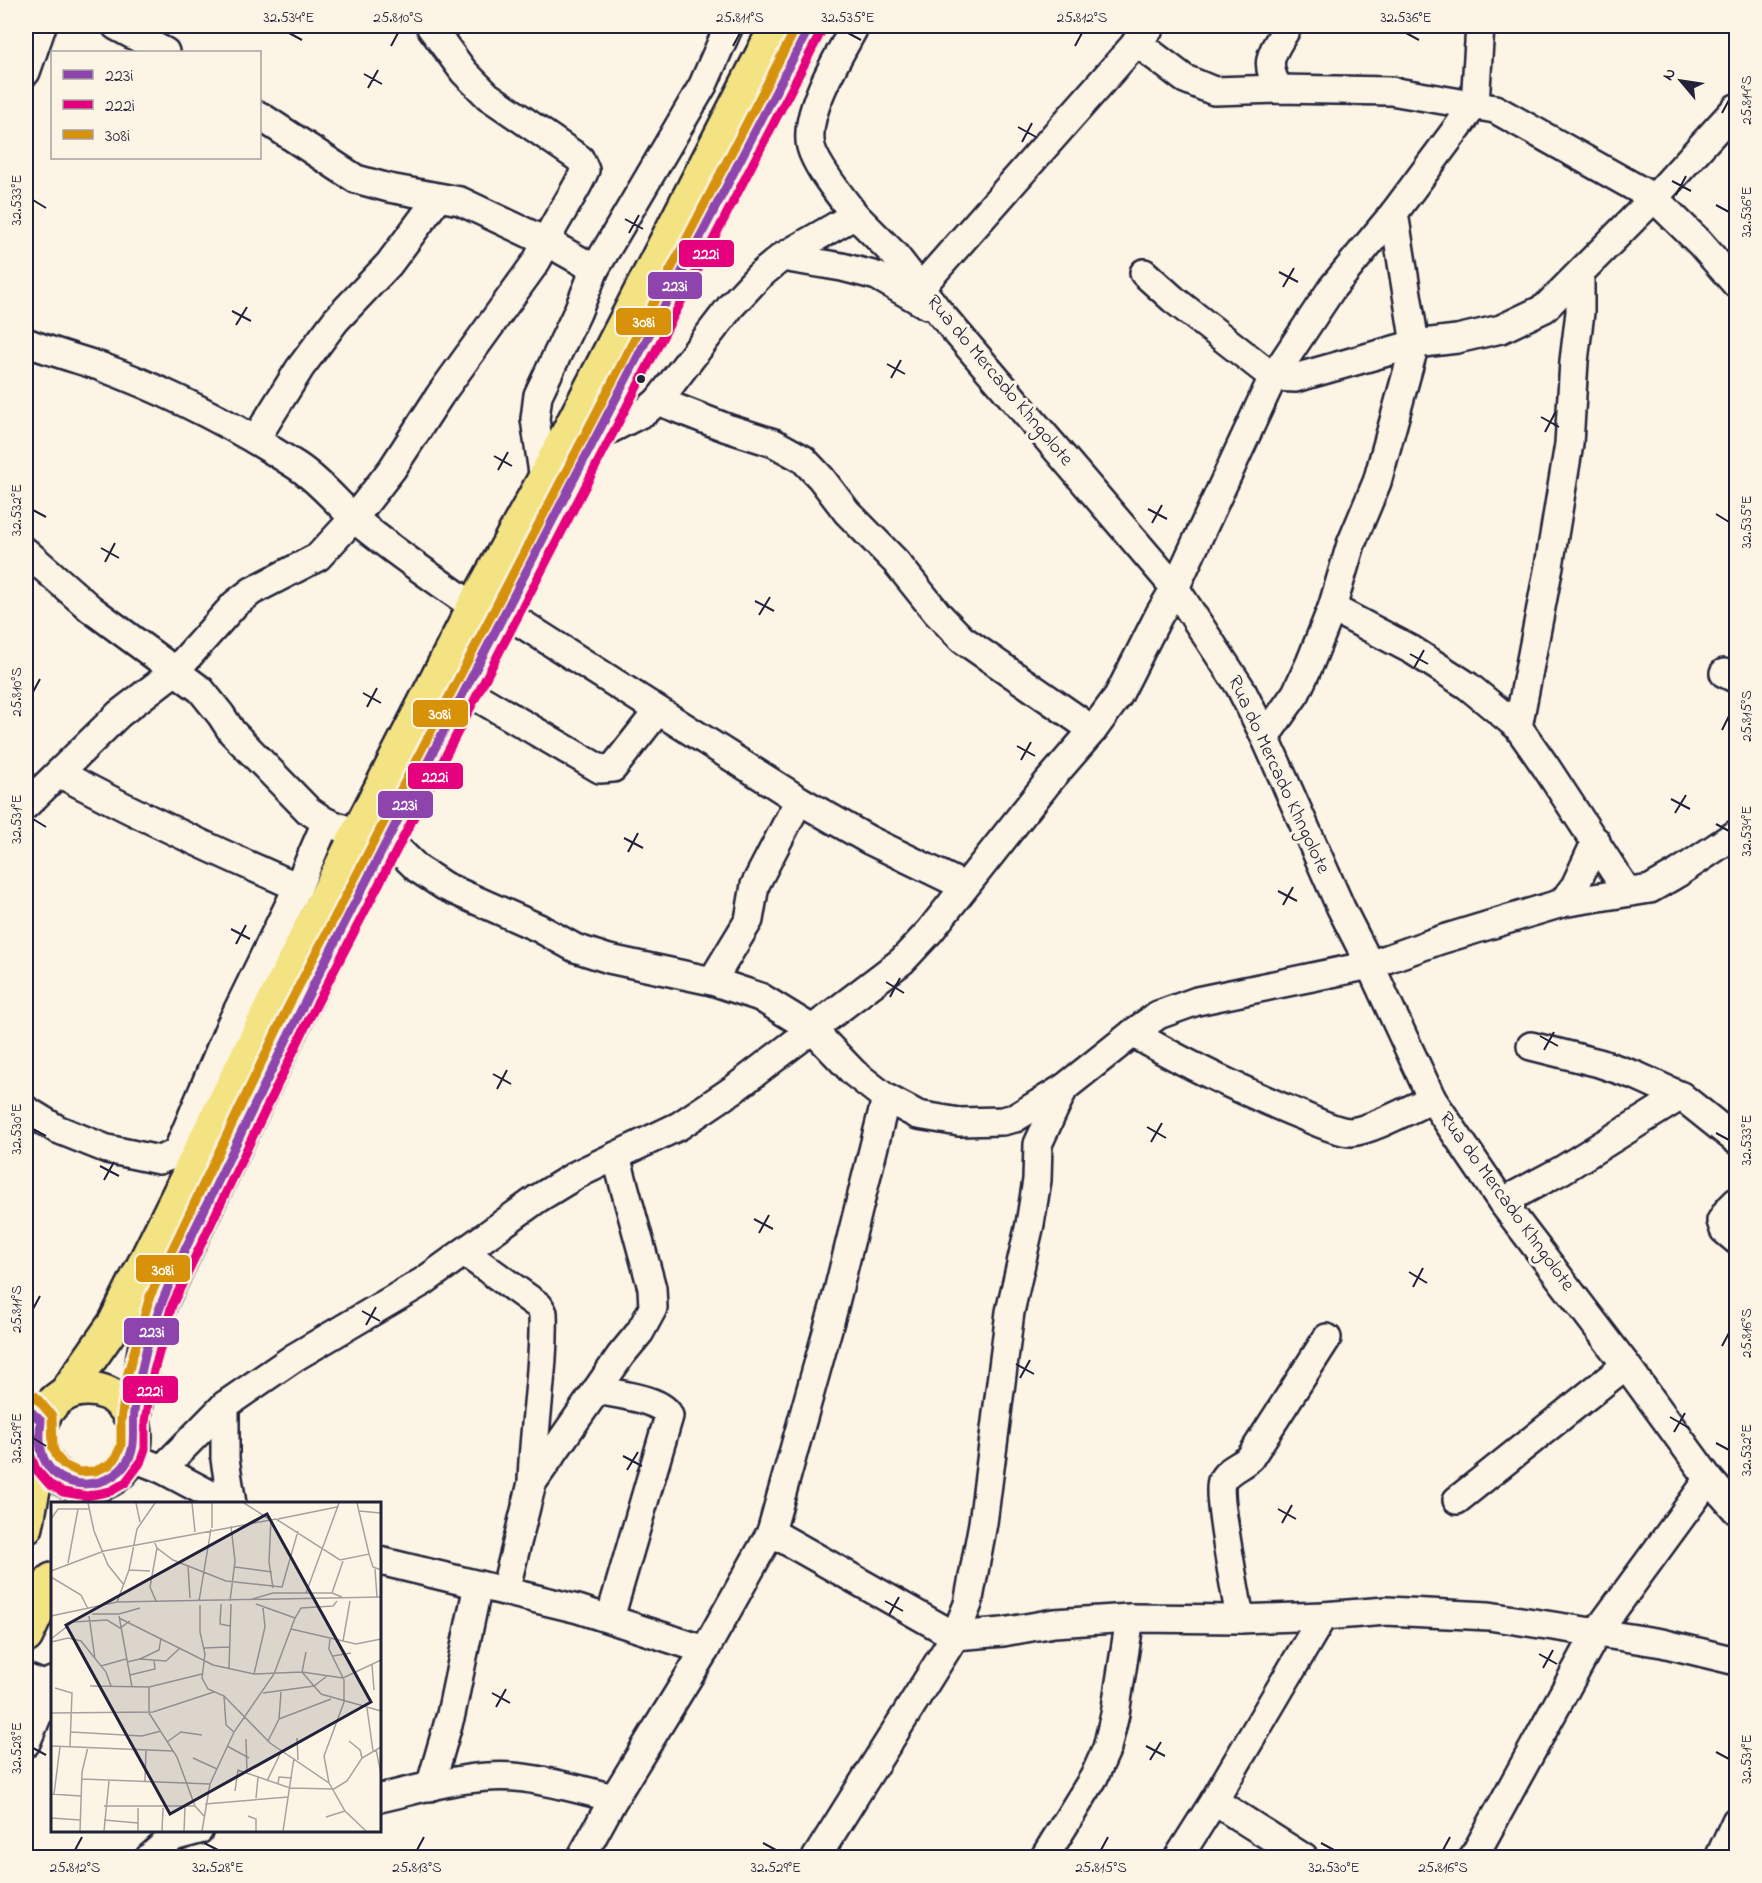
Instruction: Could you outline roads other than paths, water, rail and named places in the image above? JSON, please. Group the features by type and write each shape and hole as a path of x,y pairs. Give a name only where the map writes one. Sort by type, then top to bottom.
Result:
{"main road":[{"path":"133,1423 126,1408 114,1397 99,1390 82,1389 66,1394 51,1405 33,1413 43,1458 54,1473 70,1483 89,1485 100,1492 121,1471 130,1457 135,1440 133,1423 145,1350 161,1301 298,1014 369,874 373,836 465,690 490,610 544,480 777,26"},
{"path":"66,1394 115,1323 490,610 597,436 810,26"},
{"path":"26,1527 34,1484 43,1458"},
{"path":"26,1636 51,1582"}],"street":[{"path":"26,72 42,26"},
{"path":"116,26 163,51"},
{"path":"26,805 119,714 175,671 235,604 252,591 318,557 354,518 392,470 440,395 536,262 553,226 579,184 585,170 580,159 488,96 464,72 430,26"},
{"name":"Rua do Mercado Khngolote","path":"855,26 816,104 810,142 832,186 855,215 894,254 940,313 1175,588 1240,687 1265,737 1341,908 1432,1099 1502,1202 1709,1479 1737,1510"},
{"path":"1279,89 1271,75 1269,65 1288,26"},
{"path":"162,1469 225,1405 295,1357 424,1281 537,1199 578,1174 679,1126 734,1089 902,961 930,931 1118,696 1158,615 1175,588 1273,376 1332,288 1394,213 1475,104 1480,26"},
{"path":"544,480 535,419 538,395 595,269 702,85 715,59 721,30"},
{"path":"921,287 1144,34 1185,79 1215,91 1279,89 1390,91 1495,109 1654,198 1700,243 1737,284"},
{"path":"1144,273 1198,319 1273,376 1295,378 1415,344 1457,339 1501,329 1545,308 1654,198 1737,108"},
{"path":"261,117 356,178 389,188 460,201 547,242 595,269"},
{"path":"255,440 300,368 336,320 389,264 438,198"},
{"path":"1265,737 1296,693 1332,608 1351,544 1377,482 1415,344 1394,213"},
{"path":"597,436 646,411 658,401 731,306 759,276 782,257 855,215"},
{"path":"782,257 842,267 877,276 940,313"},
{"path":"1518,727 1549,566 1569,444 1574,361 1580,312 1580,274"},
{"path":"26,342 98,366 209,413 299,468 332,495 354,518 417,567 729,755 799,800 869,840 964,886"},
{"path":"658,401 727,428 774,443 803,459 821,478 846,512 896,562 937,613 962,639 1093,730"},
{"path":"26,552 91,609 201,690 232,732 308,810 326,822 373,836 418,870 467,898 539,928 576,948 609,959 712,981 760,997 812,1029 854,1073 886,1098 918,1115 959,1122 1002,1121 1015,1118 1064,1088 1158,1015 1197,1001 1370,965 1440,940 1562,903 1650,889 1737,834"},
{"path":"1332,608 1412,650 1468,686 1518,727 1596,841 1627,891"},
{"path":"465,690 600,769 614,768 657,712"},
{"path":"59,772 104,797 298,887"},
{"path":"712,981 748,920 755,885 799,800"},
{"path":"26,1110 57,1130 107,1149 159,1160 178,1150 230,1026 298,887 326,822"},
{"path":"1562,903 1575,886 1596,841"},
{"path":"369,874 418,870"},
{"path":"1132,1033 1274,1104 1319,1123 1350,1132 1369,1127 1432,1099"},
{"path":"1531,1046 1637,1076 1680,1096 1737,1140"},
{"path":"816,1857 955,1636 968,1604 983,1523 1010,1312 1030,1224 1037,1180 1038,1144 1064,1088"},
{"path":"1502,1202 1562,1170 1680,1096"},
{"path":"581,1857 614,1798 705,1650 771,1532 834,1307 886,1098"},
{"path":"1015,1118 1038,1144"},
{"path":"532,1483 640,1332 653,1308 652,1288 616,1156"},
{"path":"1737,1202 1721,1221 1724,1230 1737,1240"},
{"path":"464,1252 539,1306 543,1312 532,1483 506,1592"},
{"path":"1240,1619 1221,1483 1228,1473 1242,1466 1250,1458 1327,1338"},
{"path":"1457,1500 1626,1365"},
{"path":"597,1390 658,1403 667,1409 669,1416 610,1618"},
{"path":"225,1405 225,1459 230,1502"},
{"path":"130,1457 162,1469 228,1502"},
{"path":"1473,1857 1597,1632 1709,1479"},
{"path":"771,1532 955,1636 1003,1632 1054,1623 1130,1618 1240,1619 1386,1611 1489,1616 1662,1643 1737,1661"},
{"path":"381,1561 610,1618 705,1650"},
{"path":"430,1786 452,1714 478,1585"},
{"path":"1178,1857 1214,1801 1323,1616"},
{"path":"1044,1857 1094,1778 1107,1748 1115,1714 1130,1618"},
{"path":"26,1743 45,1683"},
{"path":"381,1798 430,1786 492,1777 524,1778 614,1798"},
{"path":"1214,1801 1304,1857"},
{"path":"1719,1857 1737,1821"},
{"path":"149,1857 173,1838 192,1832"}]}
